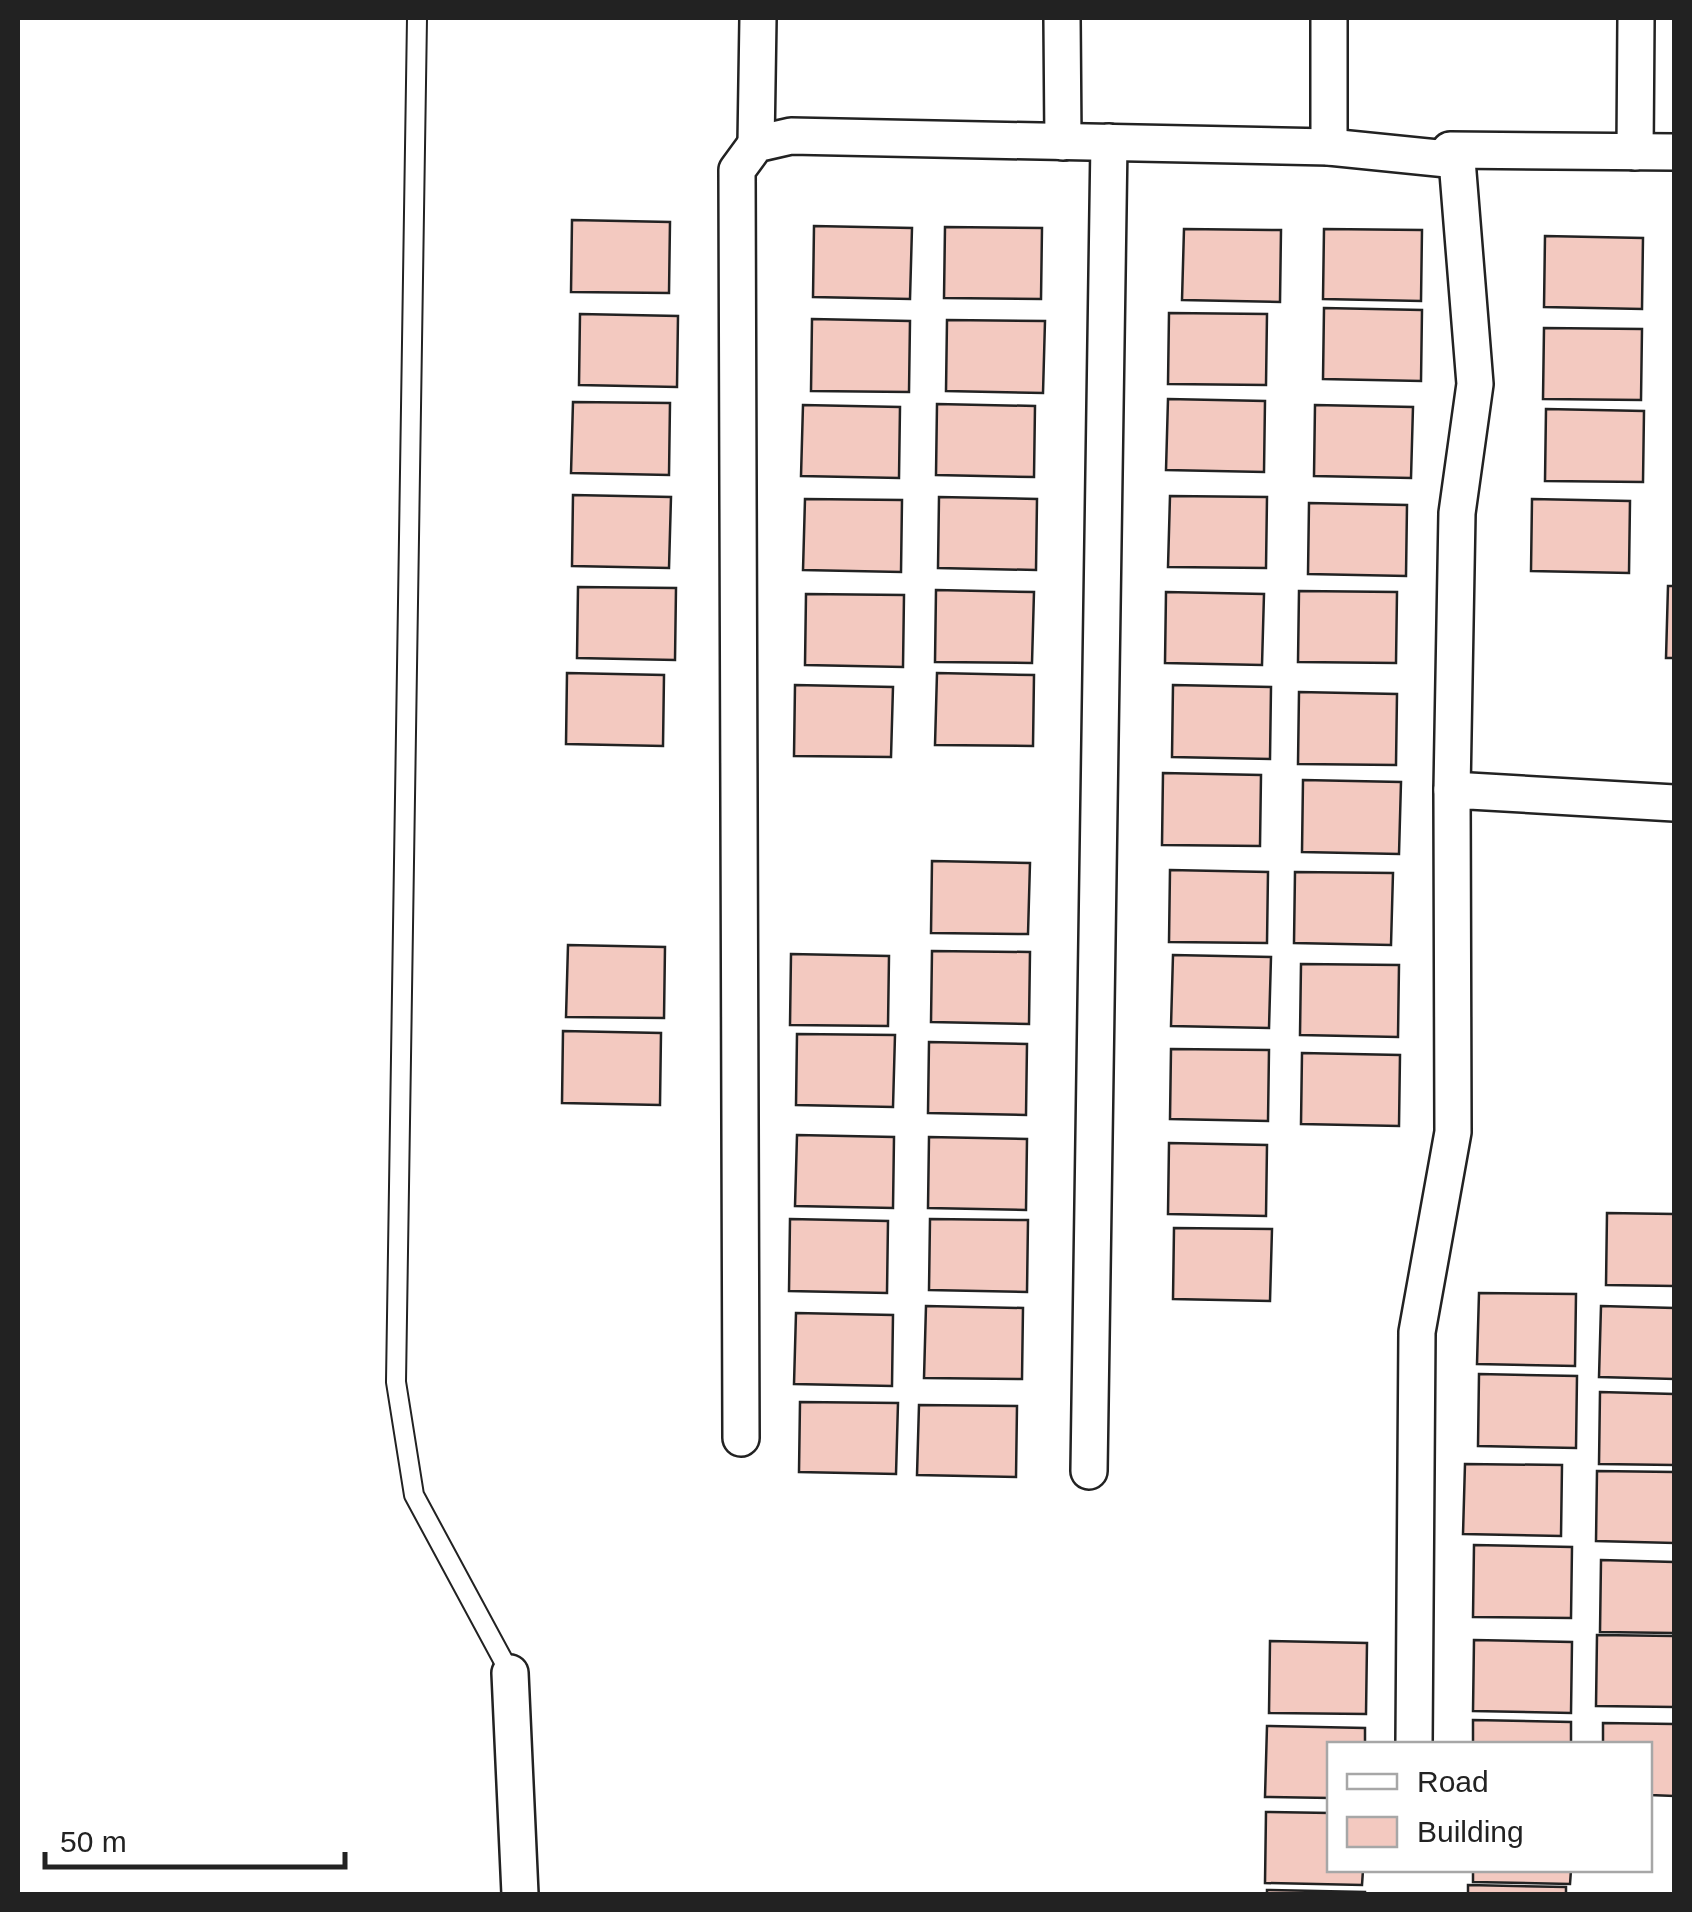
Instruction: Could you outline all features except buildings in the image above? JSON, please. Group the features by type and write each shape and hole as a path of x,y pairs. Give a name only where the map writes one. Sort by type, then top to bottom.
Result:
{"street":[{"path":"742,1438 737,170 756,144 758,18"},
{"path":"1062,18 1063,142"},
{"path":"1329,147 1330,18"},
{"path":"1635,152 1636,18"},
{"path":"756,144 791,136 1329,147 1457,160"},
{"path":"1088,1471 1109,142"},
{"path":"1414,1742 1417,1332 1453,1132 1452,790 1457,513 1475,384 1457,160 1450,150 1674,152"},
{"path":"1452,790 1674,803"},
{"path":"510,1673 520,1894"}],"lane":[{"path":"417,18 396,1382 414,1495 510,1673"}]}
